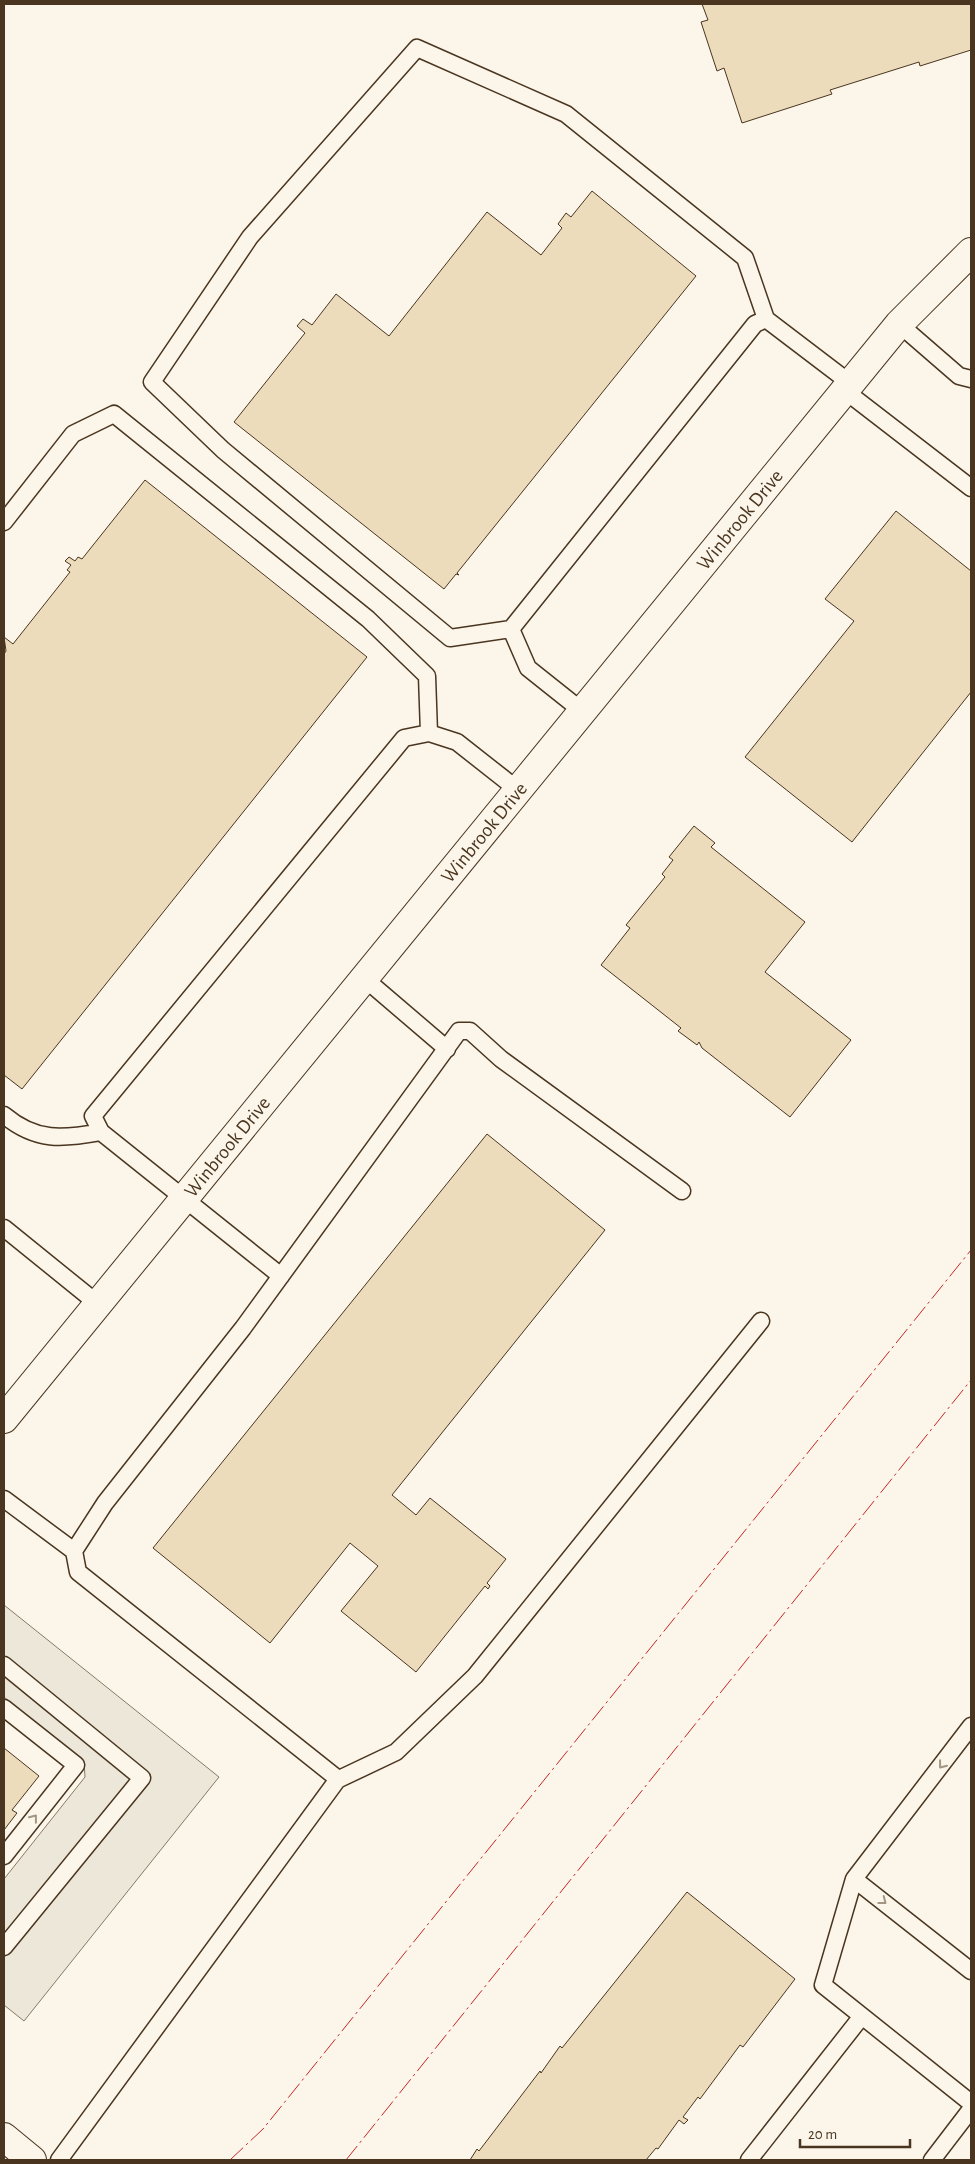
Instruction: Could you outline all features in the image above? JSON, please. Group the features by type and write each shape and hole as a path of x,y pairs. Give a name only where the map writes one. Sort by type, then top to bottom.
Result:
{"street":[{"name":"Winbrook Drive","path":"4,1419 899,324 971,252"},
{"path":"4,2137 32,2160"}],"lane":[{"path":"766,319 755,324 511,629 450,638 223,450 152,382 250,237 417,48 566,114 745,258 766,319 971,488"},
{"path":"899,324 959,376 971,378"},
{"path":"4,522 73,434 114,414 368,619 426,676 429,733"},
{"path":"511,629 528,668 582,711"},
{"path":"281,1276 185,1197 101,1132 93,1116 404,738 429,733 457,742 518,790"},
{"path":"364,978 447,1049"},
{"path":"74,1552 104,1503 243,1328 459,1031 470,1031 501,1059 682,1191"},
{"path":"4,1115 12,1121 46,1137 72,1138 101,1132"},
{"path":"4,1228 98,1304"},
{"path":"59,2160 337,1780 396,1752 475,1676 761,1321"},
{"path":"4,1499 74,1552 78,1572 337,1780"},
{"path":"4,1665 142,1778 4,1946"},
{"path":"4,1708 76,1765 4,1856"},
{"path":"971,1726 854,1879 823,1985 971,2103"},
{"path":"854,1879 971,1971"},
{"path":"749,2160 862,2016"},
{"path":"932,2160 971,2109"}],"shaded area":[{"path":"4,1605 219,1777 24,2021 4,2005 4,1879 85,1777 84,1761 4,1697"}],"building":[{"path":"702,4 971,4 971,50 920,66 919,62 830,90 832,94 742,123 724,68 717,71 701,22 708,20"},
{"path":"592,191 696,276 457,573 459,575 456,574 444,589 234,422 305,333 297,326 303,319 312,325 336,294 389,336 487,212 541,255 562,228 558,224 566,213 571,217"},
{"path":"145,480 367,657 22,1089 4,1075 4,654 6,651 4,637 13,644 70,572 67,570 71,565 65,561 69,557 75,561 78,557 82,559"},
{"path":"896,511 971,571 971,692 852,842 745,757 854,621 825,599"},
{"path":"694,826 715,843 711,847 805,922 765,972 851,1040 790,1117 702,1048 699,1042 697,1045 678,1031 681,1028 601,965 630,928 626,925 665,877 662,874 673,860 669,857"},
{"path":"487,1134 605,1230 392,1495 416,1515 430,1498 506,1559 487,1583 490,1586 488,1589 485,1586 416,1672 341,1611 378,1566 350,1543 270,1643 153,1548"},
{"path":"4,1748 39,1776 12,1810 17,1813 4,1830"},
{"path":"687,1892 795,1979 743,2047 740,2045 700,2099 698,2097 683,2117 688,2120 684,2124 679,2120 658,2149 656,2148 646,2160 470,2160 477,2149 479,2151 540,2071 541,2073 560,2046 562,2048"}],"power":[{"path":"230,2160 263,2129 971,1250"},
{"path":"346,2160 971,1380"}]}
